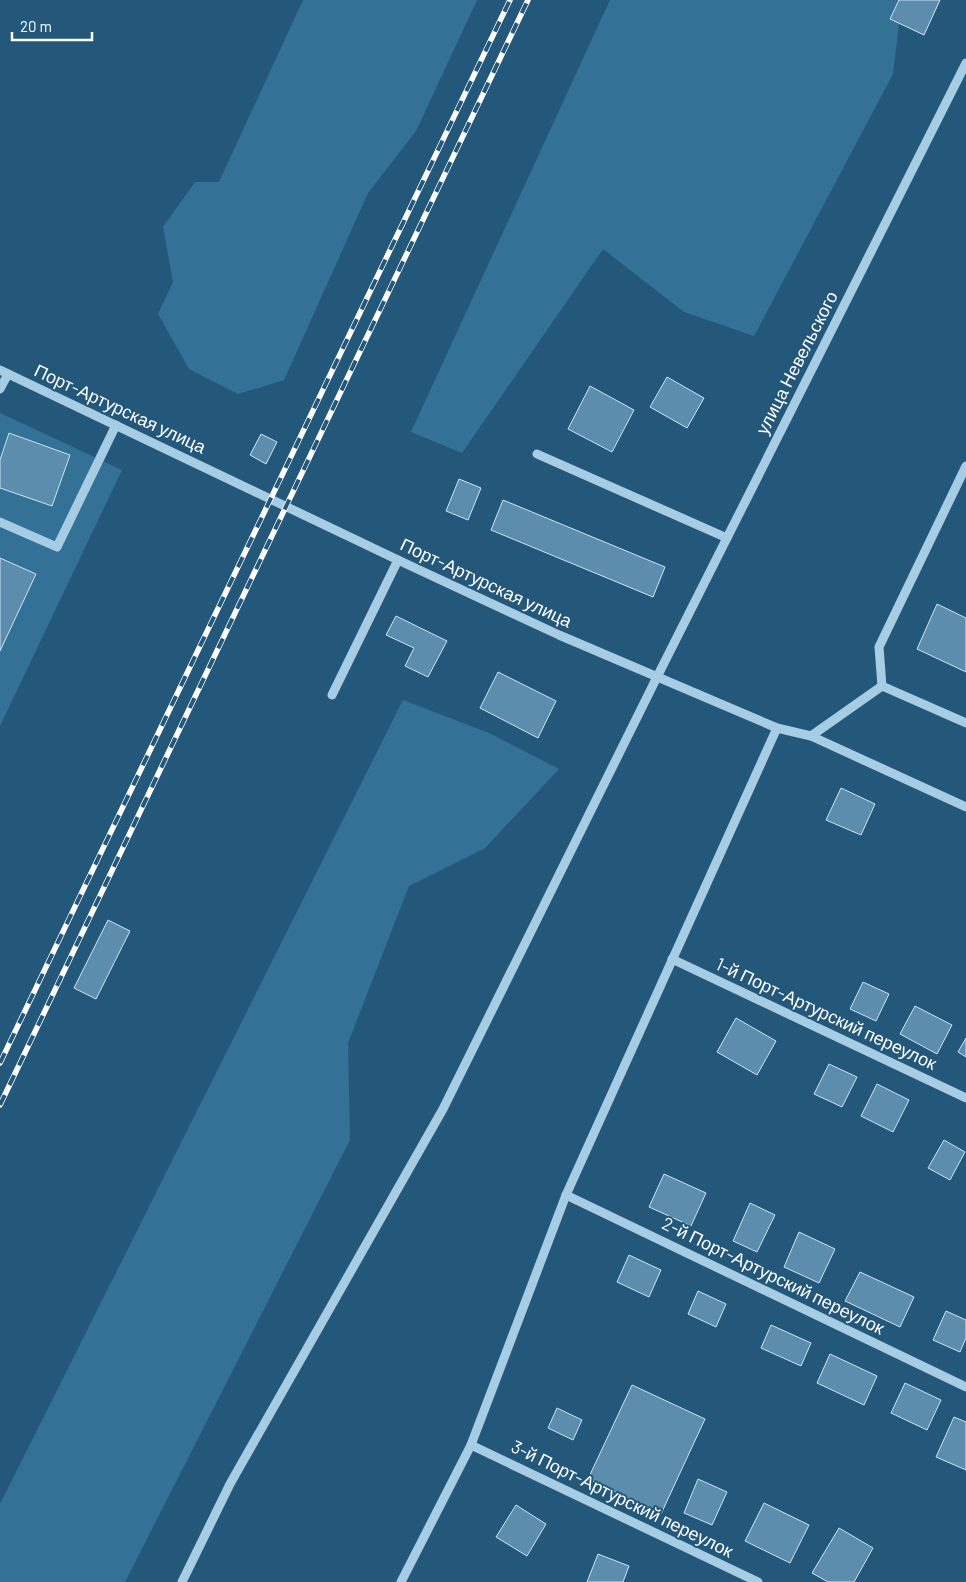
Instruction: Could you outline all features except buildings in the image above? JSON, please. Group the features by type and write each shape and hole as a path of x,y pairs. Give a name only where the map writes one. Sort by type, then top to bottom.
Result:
{"street":[{"name":"улица Невельского","path":"182,1582 230,1484 443,1109 657,677 966,62"},
{"path":"0,389 4,372"},
{"name":"Порт-Артурская улица","path":"4,372 559,635 777,728 811,736 966,807"},
{"path":"0,522 57,547 116,425"},
{"path":"537,454 727,538"},
{"path":"882,686 879,647 966,466"},
{"path":"332,695 398,560"},
{"path":"882,686 966,723"},
{"path":"811,736 882,686"},
{"path":"401,1582 471,1445 566,1195 777,728"},
{"name":"1-й Порт-Артурский переулок","path":"672,959 966,1098"},
{"name":"2-й Порт-Артурский переулок","path":"566,1195 966,1387"},
{"name":"3-й Порт-Артурский переулок","path":"471,1445 758,1582"}],"shaded area":[{"path":"303,0 477,0 416,131 368,193 284,380 238,394 189,369 158,314 173,282 163,227 195,182 219,182"},
{"path":"610,0 902,0 893,74 754,336 684,312 603,249 462,453 411,432"},
{"path":"0,413 122,470 0,726"},
{"path":"403,700 489,733 559,769 485,848 409,886 348,1043 350,1140 125,1582 0,1582 0,1504"}],"railway":[{"path":"0,1063 510,0"},
{"path":"0,1105 528,0"}]}
